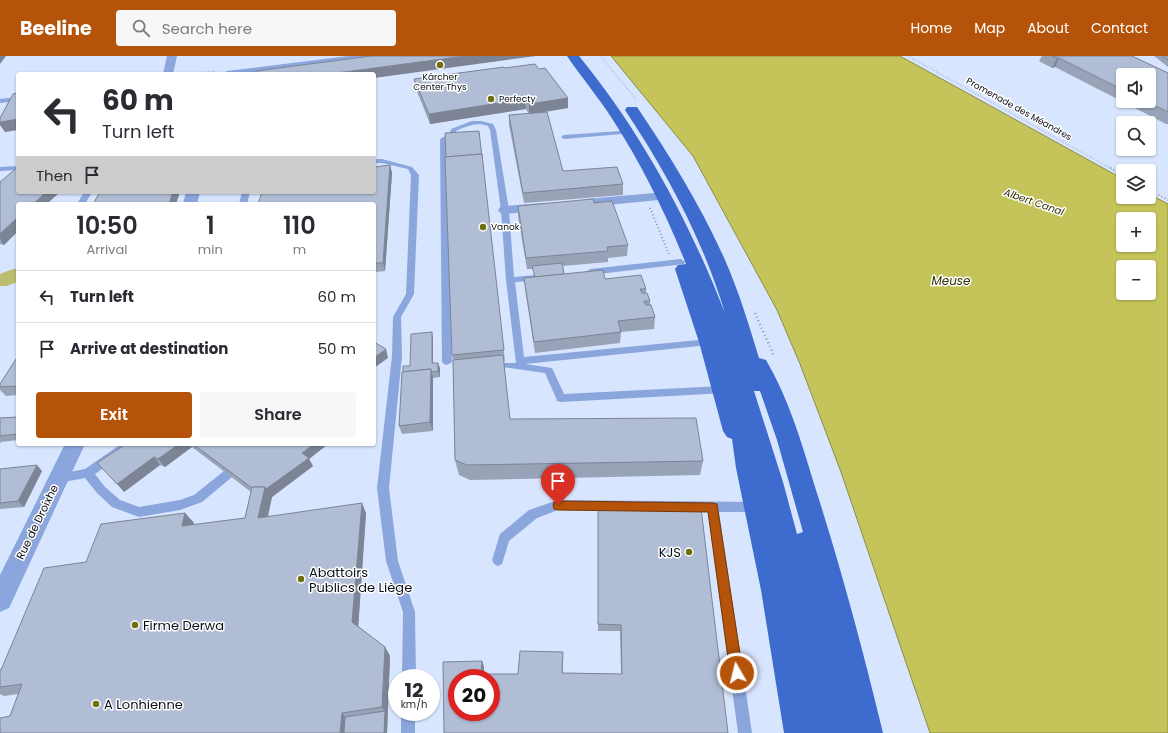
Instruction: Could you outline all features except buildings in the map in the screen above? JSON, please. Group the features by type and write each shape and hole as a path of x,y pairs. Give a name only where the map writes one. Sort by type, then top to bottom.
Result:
{"main road":[{"path":"567,56 620,133 690,267 709,294 738,373 765,458 792,563 827,733"},
{"path":"573,56 598,87 633,139 655,178 702,295 741,417 748,468 775,590 800,733"},
{"path":"625,101 662,157 700,227 724,281 741,328 801,537 823,625 846,733"},
{"path":"690,267 730,418 748,468"},
{"path":"741,328 775,402 796,464 828,573 867,733"}],"street":[{"path":"168,72 172,56"},
{"path":"243,72 373,56"},
{"path":"574,204 654,197"},
{"path":"506,210 559,206"},
{"name":"Rue de Droixhe","path":"0,600 74,446"}],"lane":[{"path":"0,101 16,99"},
{"path":"447,362 444,139 453,134 453,130 464,124 475,122 484,122 491,125 506,210 510,280 520,361 709,342"},
{"path":"564,137 620,133"},
{"path":"376,161 382,161 410,168 415,175 410,294 397,317 397,356 383,488 392,561 409,612 408,669"},
{"path":"0,168 16,168"},
{"path":"579,274 690,267"},
{"path":"510,280 535,278"},
{"path":"505,365 549,370 561,398 722,390"},
{"path":"58,478 88,473 125,446"},
{"path":"88,473 101,490 116,504 139,512 180,505 198,500 228,474"},
{"path":"498,560 504,538 533,514 558,505 757,507"},
{"path":"713,507 745,733"},
{"path":"408,721 408,733"}],"path":[{"name":"Promenade des Méandres","path":"908,56 1116,171"},
{"path":"1156,194 1168,200"}],"shaded area":[{"path":"16,268 16,283 6,286 0,286 0,274"}],"water":[{"name":"Meuse","path":"611,56 900,56 1116,175 1116,204 1156,204 1156,198 1168,204 1168,733 930,733 841,472 800,364 777,310 693,156"}],"place":[{"name":"Kärcher Center Thys","path":"440,65"},
{"name":"Perfecty","path":"491,99"},
{"name":"Vanok","path":"483,227"},
{"name":"KJS","path":"689,552"},
{"name":"Abattoirs Publics de Liège","path":"301,579"},
{"name":"Firme Derwa","path":"135,625"},
{"name":"A Lonhienne","path":"96,704"}],"route":[{"path":"558,505 713,507 737,673"}],"water label":[{"name":"Albert Canal","path":"1034,202"}]}
